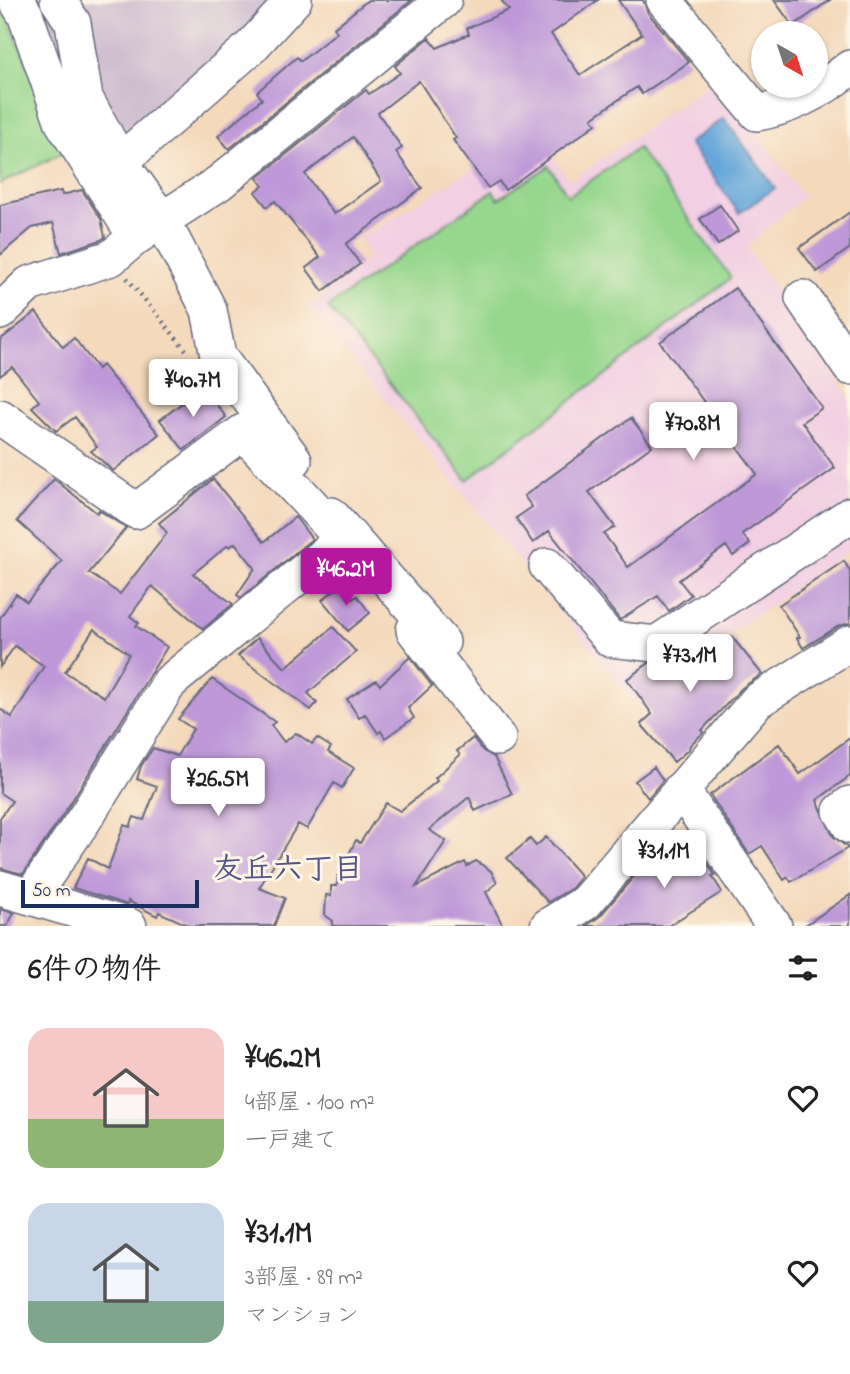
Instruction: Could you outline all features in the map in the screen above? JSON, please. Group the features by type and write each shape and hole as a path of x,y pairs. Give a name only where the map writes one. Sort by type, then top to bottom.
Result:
{"street":[{"path":"16,0 25,14 64,123 145,238 209,310 218,356 293,458 315,496 442,642"},
{"path":"58,0 73,23 85,98 120,162 145,238"},
{"path":"120,162 251,47 294,0"},
{"path":"0,312 29,284 145,238 219,183 444,0"},
{"path":"664,0 757,113 783,109 830,84 850,68"},
{"path":"803,298 850,367"},
{"path":"0,417 136,511 243,432 343,539 498,738"},
{"path":"547,566 610,639 656,644 850,515"},
{"path":"129,926 15,893 170,682 343,539"},
{"path":"548,926 586,903 757,701 850,643"},
{"path":"681,789 774,926"},
{"path":"850,804 841,811 850,826"}],"path":[{"path":"145,238 189,354"}],"shaded area":[{"path":"36,0 285,0 108,159 75,103 48,22"},
{"path":"709,84 729,93 803,197 747,247 850,398 850,550 634,701 309,307 370,257 359,238 535,131 570,181"}],"green space":[{"path":"0,0 64,152 0,184"},
{"path":"638,148 731,278 467,480 328,307 493,191 498,199 549,166 568,196"}],"water":[{"path":"724,118 775,188 739,213 689,143"}],"building":[{"path":"368,0 412,0 229,149 218,136 262,99 257,92 297,57 301,61 337,32 334,28"},
{"path":"501,0 598,0 551,34 580,75 642,34 618,0 643,0 648,13 689,62 642,94 637,87 592,118 596,124 505,190 499,181 488,188 453,140 456,138 419,81 378,113 402,148 396,152 422,188 346,244 360,264 323,291 306,268 320,257 275,201 267,207 255,192 263,186 257,178 366,90 369,94 400,73 395,66 429,38 437,48 469,34 467,28 509,10","holes":["353,137 381,181 334,214 305,174"]},
{"path":"774,0 830,0 800,21 789,21"},
{"path":"82,190 101,219 105,237 61,253 53,223 32,228 0,255 0,205 61,191 62,195"},
{"path":"720,205 738,231 718,245 700,219"},
{"path":"850,212 850,248 817,272 799,248"},
{"path":"735,288 822,408 802,422 835,468 742,534 750,544 733,556 726,546 679,580 691,595 669,611 658,596 620,620 549,531 533,543 516,518 532,507 524,496 631,418 652,446 589,492 615,527 604,534 628,567 757,474 660,342"},
{"path":"36,312 63,347 74,338 98,369 102,365 159,434 113,471 91,451 97,447 75,417 56,431 32,407 39,401 12,367 0,376 0,340"},
{"path":"203,387 226,417 184,450 160,420"},
{"path":"54,479 97,513 99,510 126,528 89,573 120,594 167,533 159,523 213,479 264,542 295,517 312,539 241,598 237,595 255,568 235,543 230,547 228,545 193,574 233,604 203,629 152,586 130,616 139,623 136,626 167,647 68,807 23,874 0,868 0,818 12,801 0,793 0,709 12,717 44,666 15,646 0,667 0,618 16,594 27,602 62,561 17,521","holes":["94,629 129,654 104,697 65,672"]},
{"path":"844,561 850,571 850,623 839,626 803,648 797,638 800,637 779,605"},
{"path":"341,585 353,599 357,596 370,613 348,631 322,600"},
{"path":"333,627 356,652 308,693 317,703 311,710 238,656 257,638 285,668"},
{"path":"732,637 762,674 742,688 702,730 704,732 689,749 674,762 641,724 652,714 627,679 649,663 666,661 680,652 692,668"},
{"path":"410,657 432,686 408,708 414,718 385,738 381,731 378,733 365,714 359,718 347,699 376,680 380,685"},
{"path":"212,679 275,722 271,725 284,742 296,733 312,744 317,738 331,747 328,752 354,768 342,788 334,783 307,829 298,824 259,888 285,898 274,926 190,926 159,912 157,916 128,901 128,905 73,888 88,858 108,869 124,825 130,827 134,817 144,820 157,786 137,779 141,766 153,748 177,756 193,729 178,719"},
{"path":"473,738 483,751 494,757 512,794 475,811 469,797 429,830 446,841 416,887 465,862 467,866 476,861 491,871 497,883 486,892 503,926 332,926 333,921 325,915 326,895 331,896 331,886 337,886 338,876 356,840 360,843 386,803 400,811 437,781 435,778 460,755 457,751"},
{"path":"850,738 850,776 817,800 833,836 848,848 791,882 788,877 784,880 762,846 749,854 710,795 779,744 800,774"},
{"path":"654,767 663,780 648,798 635,781"},
{"path":"686,832 715,875 712,876 722,892 668,926 586,926 600,916 648,860 650,862 679,844 675,839"},
{"path":"546,837 581,876 572,888 548,902 507,858 530,839 536,846"},
{"path":"850,895 850,926 804,926"},
{"path":"0,909 14,913 7,926 0,926"}],"district":[{"name":"友丘六丁目","path":"288,871"}]}
